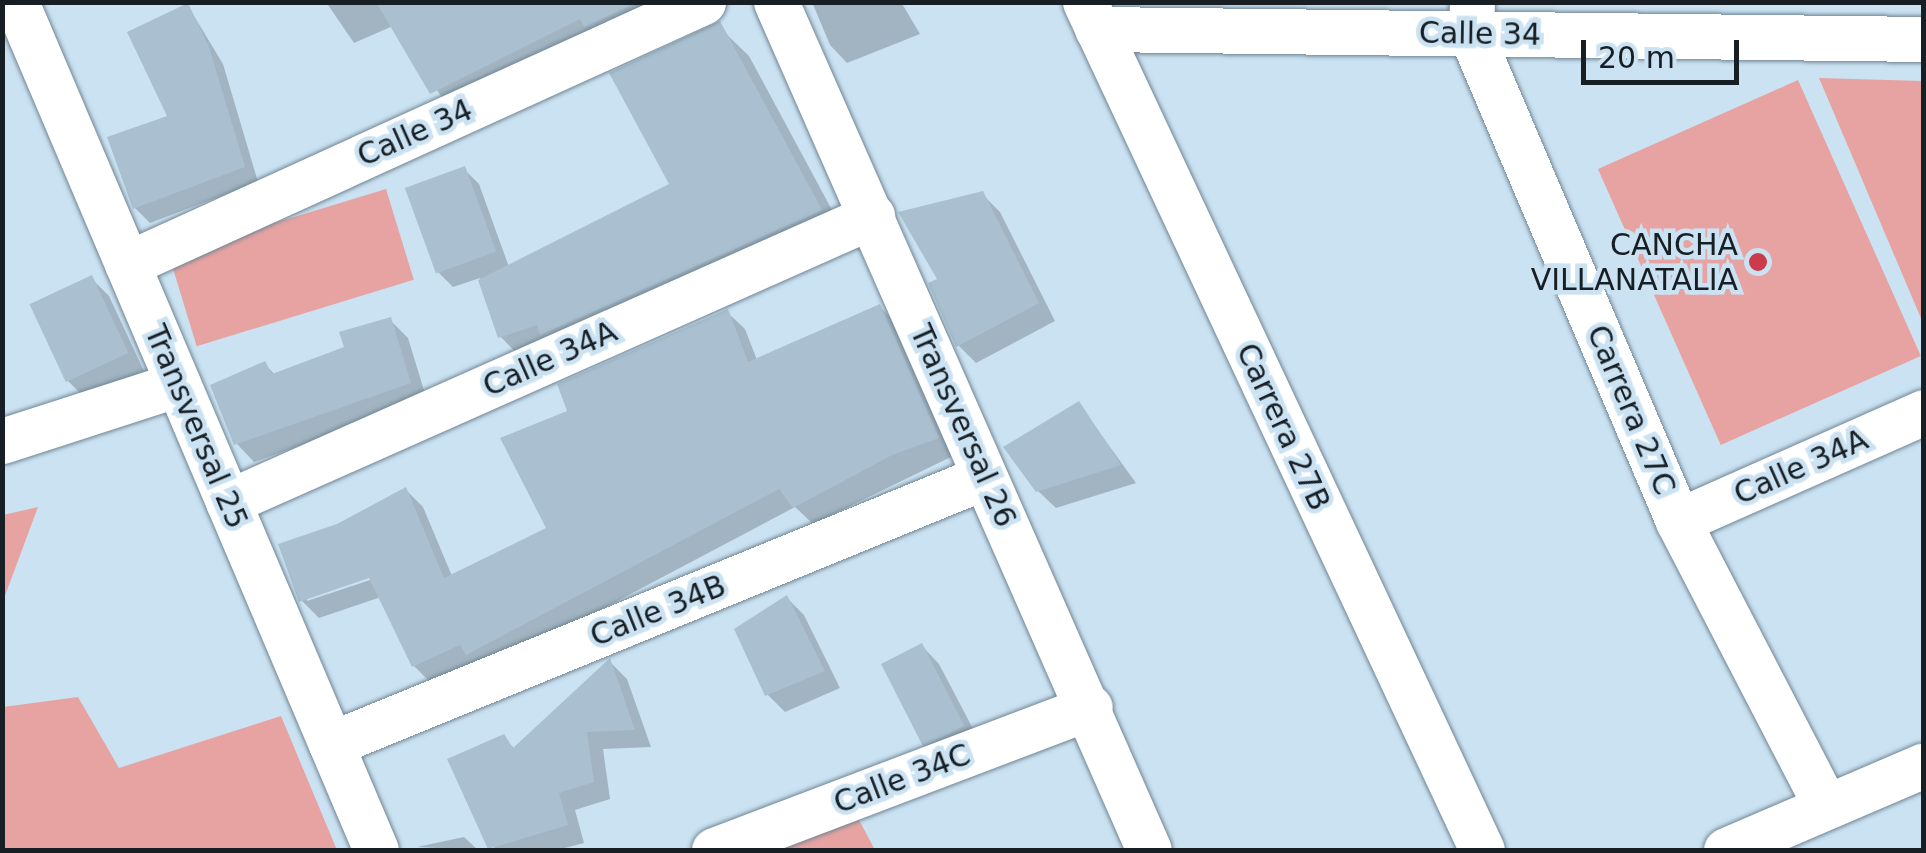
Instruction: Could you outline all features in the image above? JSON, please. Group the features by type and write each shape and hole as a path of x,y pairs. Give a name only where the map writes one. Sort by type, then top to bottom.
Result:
{"street":[{"name":"Calle 34","path":"127,264 702,2"},
{"name":"Transversal 26","path":"776,2 1090,708 1149,850"},
{"name":"Transversal 25","path":"18,3 376,850"},
{"name":"Calle 34","path":"1091,16 1471,18 1924,39"},
{"name":"Carrera 27B","path":"1091,16 1482,850"},
{"name":"Carrera 27C","path":"1471,18 1678,521 1824,806"},
{"name":"Calle 34A","path":"228,502 872,216"},
{"path":"2,441 178,384"},
{"name":"Calle 34A","path":"1678,521 1924,412"},
{"name":"Calle 34B","path":"332,744 984,477"},
{"name":"Calle 34C","path":"714,850 1090,708"},
{"path":"1726,850 1924,765"}],"shaded area":[{"path":"1819,78 1923,81 1923,323"},
{"name":"CANCHA VILLANATALIA","path":"1798,80 1921,356 1721,445 1598,169"},
{"path":"386,189 414,280 197,346 169,255"},
{"path":"38,507 3,601 3,515"},
{"path":"78,697 119,768 281,716 337,850 3,850 3,707"},
{"path":"858,818 875,850 767,850"}],"building":[{"path":"376,2 638,2 584,27 580,19 430,94"},
{"path":"188,3 209,47 245,167 133,209 107,137 167,116 127,32"},
{"path":"720,21 822,210 540,335 537,325 498,338 478,280 669,184 609,73"},
{"path":"465,166 496,252 436,273 405,188"},
{"path":"983,191 1039,303 956,347 928,283 937,279 898,212"},
{"path":"92,275 128,353 66,382 29,304"},
{"path":"880,304 939,438 892,455 793,508 779,489 466,655 460,645 412,667 369,578 299,602 278,544 337,524 406,487 444,578 546,528 500,438 567,411 557,384 728,309 748,362"},
{"path":"391,317 411,383 234,445 210,385 265,361 272,374 344,347 339,332"},
{"path":"1079,401 1121,465 1036,492 1003,447"},
{"path":"787,595 825,671 765,696 734,629"},
{"path":"922,643 964,726 923,747 881,664"},
{"path":"610,658 635,730 587,732 594,782 559,793 568,825 488,849 447,759 504,734 513,748"}],"place":[{"name":"CANCHA VILLANATALIA","path":"1758,262"}]}
